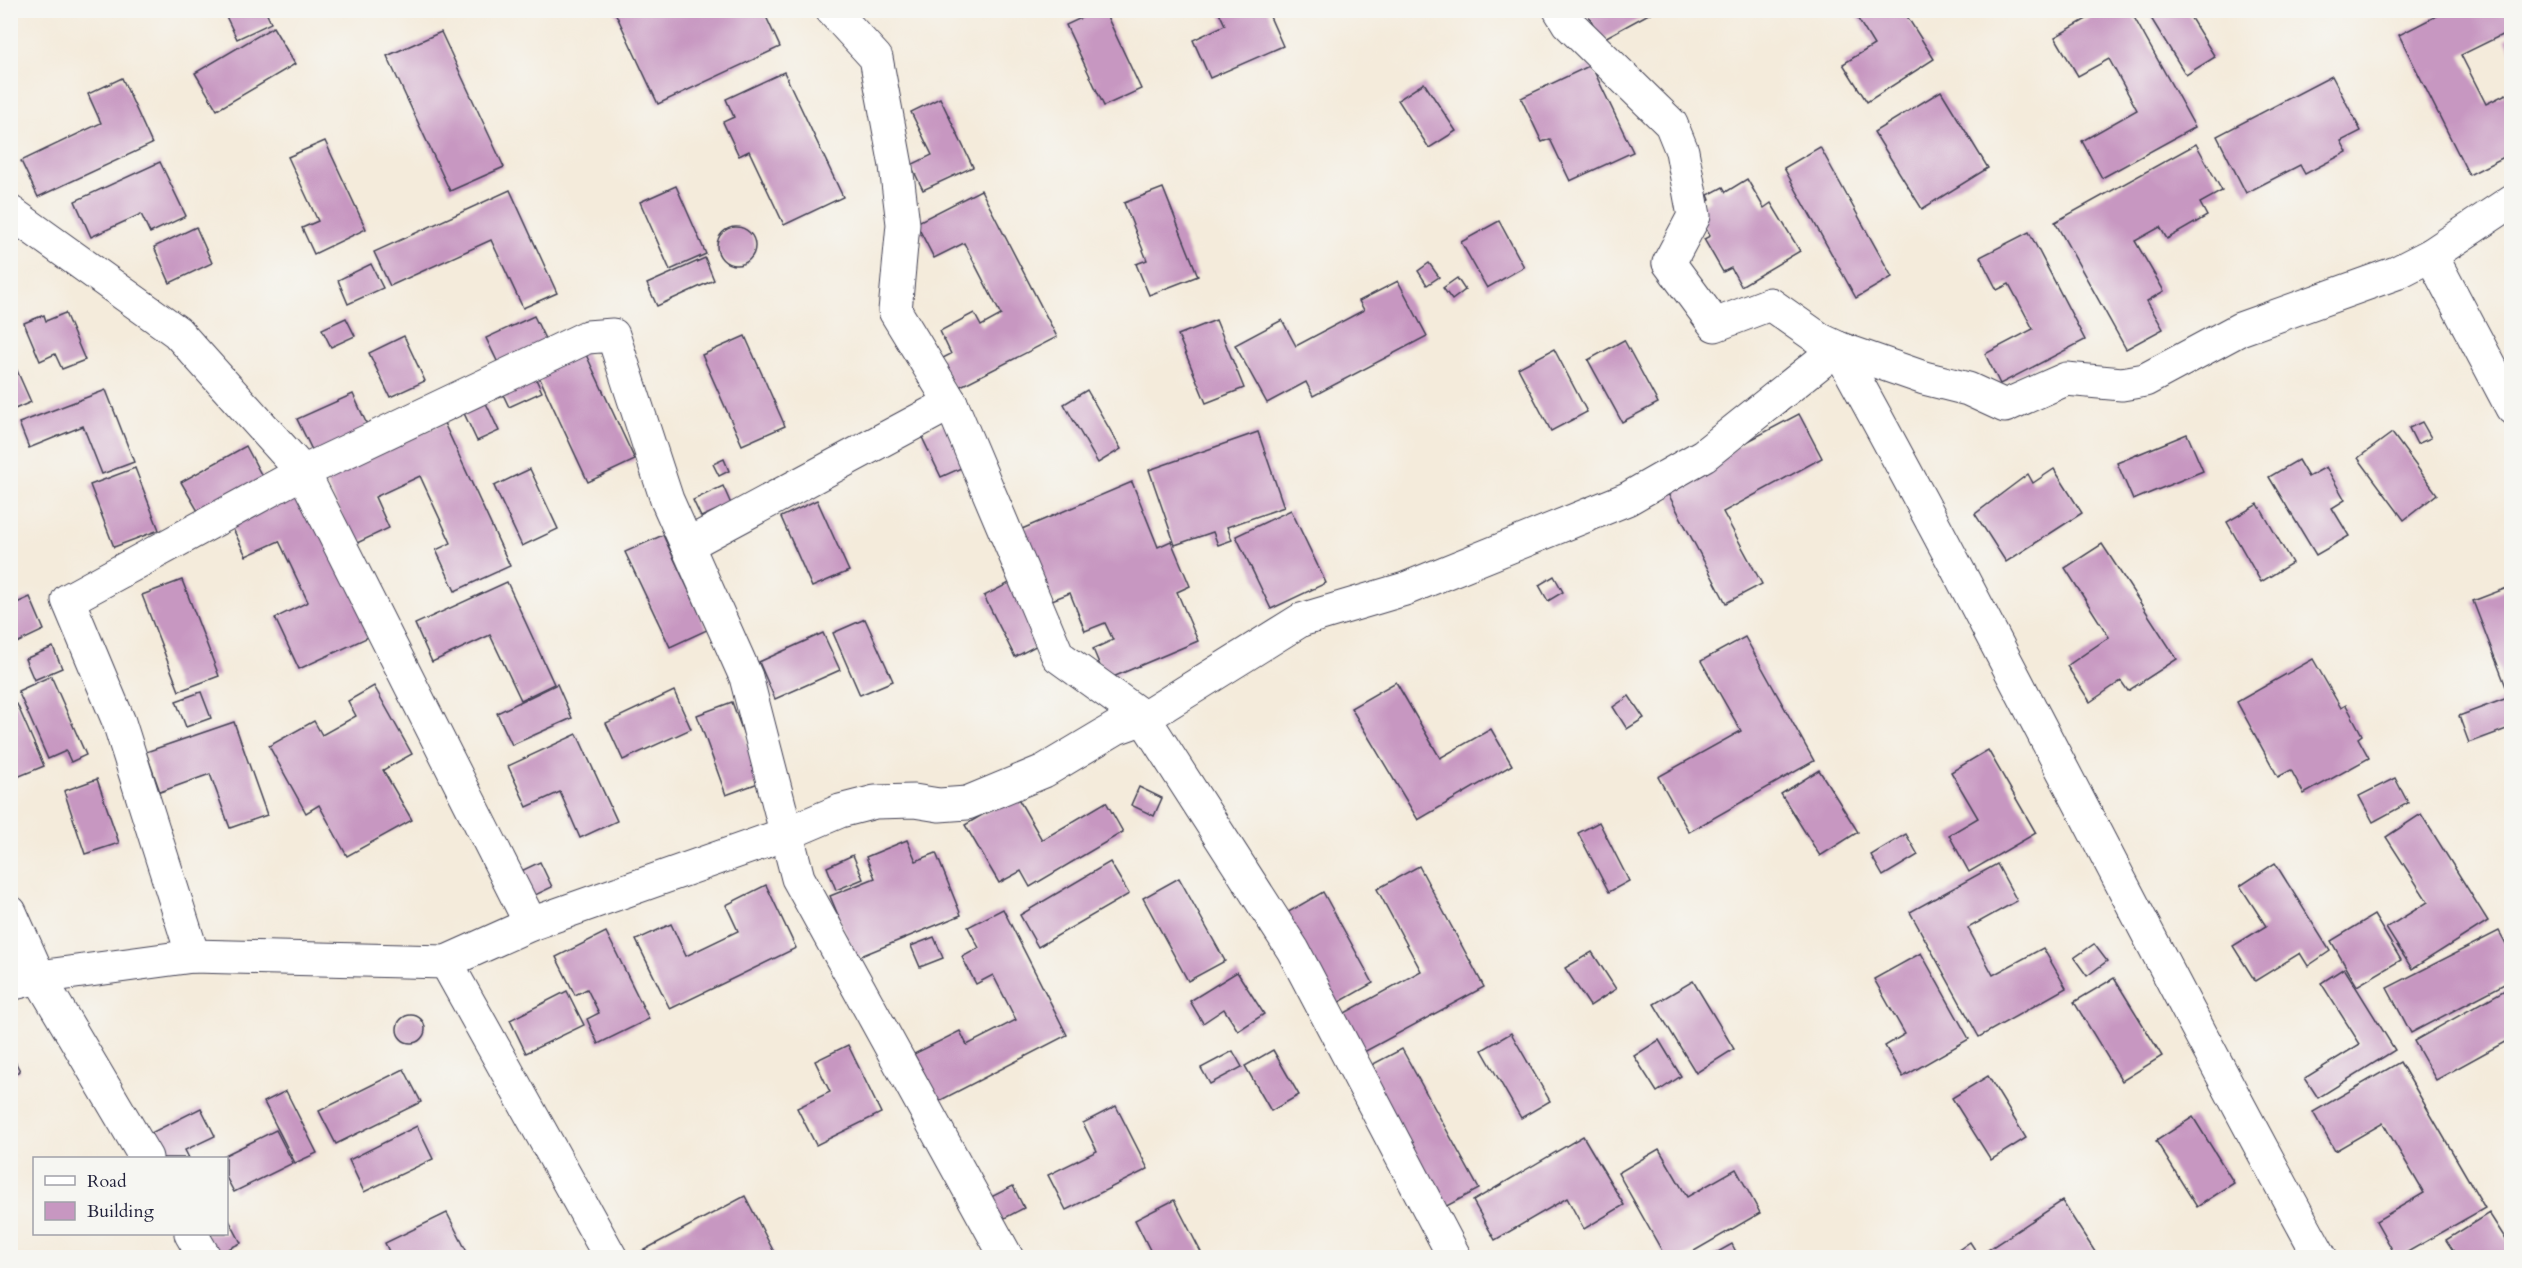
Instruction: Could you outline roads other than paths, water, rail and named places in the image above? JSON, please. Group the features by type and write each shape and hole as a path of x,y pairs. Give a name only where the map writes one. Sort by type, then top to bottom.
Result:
{"street":[{"path":"832,10 876,58 896,166 903,224 895,311 951,403 1058,656 1144,718 1293,950 1455,1257"},
{"path":"1560,10 1568,23 1671,124 1682,151 1694,216 1669,263 1715,325 1770,304 1821,340 1838,348 1924,378 1968,389 2005,406 2066,379 2122,384 2145,380 2240,329 2396,273 2431,255 2511,201"},
{"path":"10,212 177,332 303,472 531,924"},
{"path":"2431,255 2511,408"},
{"path":"193,956 119,722 68,600 303,472 587,337 614,335 667,500 746,676 798,878 1007,1257"},
{"path":"25,981 193,956 446,962 531,924 786,834 840,812 875,802 914,801 939,806 967,803 1044,771 1116,728 1144,718 1301,620 1405,589 1627,499 1704,455 1838,348"},
{"path":"1838,348 1896,452 2166,971 2319,1256"},
{"path":"687,545 951,403"},
{"path":"10,912 25,981 145,1157"},
{"path":"446,962 611,1257"},
{"path":"192,1235 205,1257"}]}
